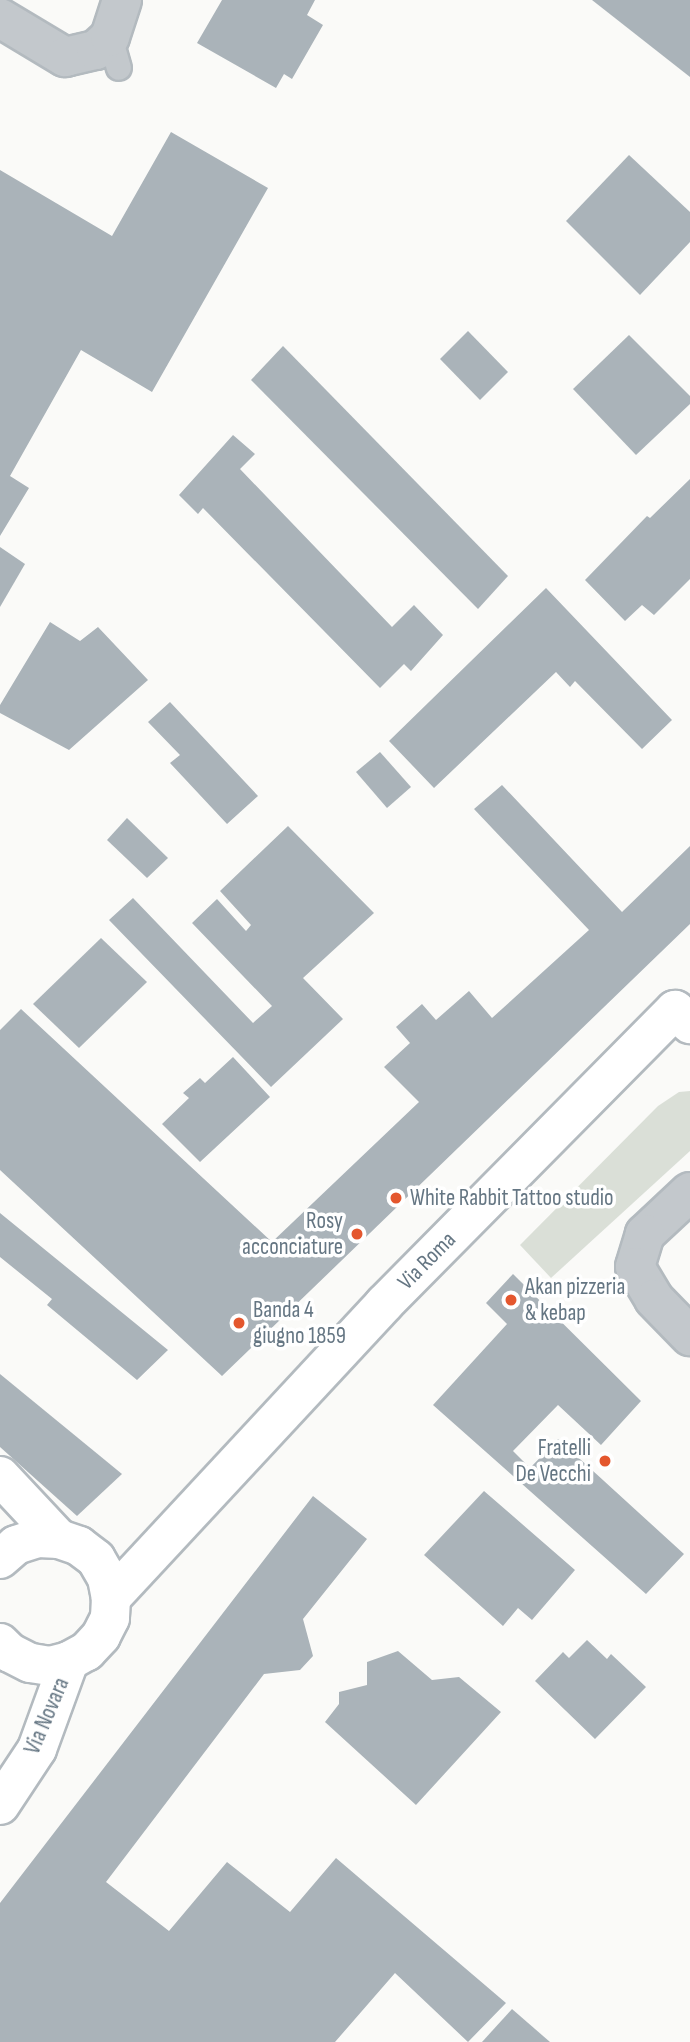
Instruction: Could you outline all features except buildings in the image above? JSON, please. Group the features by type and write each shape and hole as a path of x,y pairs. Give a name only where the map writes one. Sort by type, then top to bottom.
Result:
{"street":[{"path":"0,19 65,57 96,50 114,52 122,0"},
{"name":"Via Roma","path":"111,1598 384,1304 685,1009"},
{"path":"690,1192 645,1234 635,1267 654,1299 690,1336"},
{"path":"0,1476 59,1539"},
{"name":"Via Roma","path":"96,1559 171,1535"},
{"path":"0,1559 16,1545 38,1538 59,1539 79,1546 96,1559 107,1578 111,1598 110,1618 101,1636 87,1651 69,1661 50,1665 30,1663 10,1653 0,1643"},
{"name":"Via Novara","path":"0,1805 37,1749 69,1661"}],"shaded area":[{"path":"690,1091 690,1151 551,1278 520,1245 658,1106 679,1092"}],"place":[{"name":"White Rabbit Tattoo studio","path":"396,1198"},
{"name":"Rosy acconciature","path":"357,1234"},
{"name":"Akan pizzeria & kebap","path":"511,1300"},
{"name":"Banda 4 giugno 1859","path":"239,1323"},
{"name":"Fratelli De Vecchi","path":"605,1461"}]}
